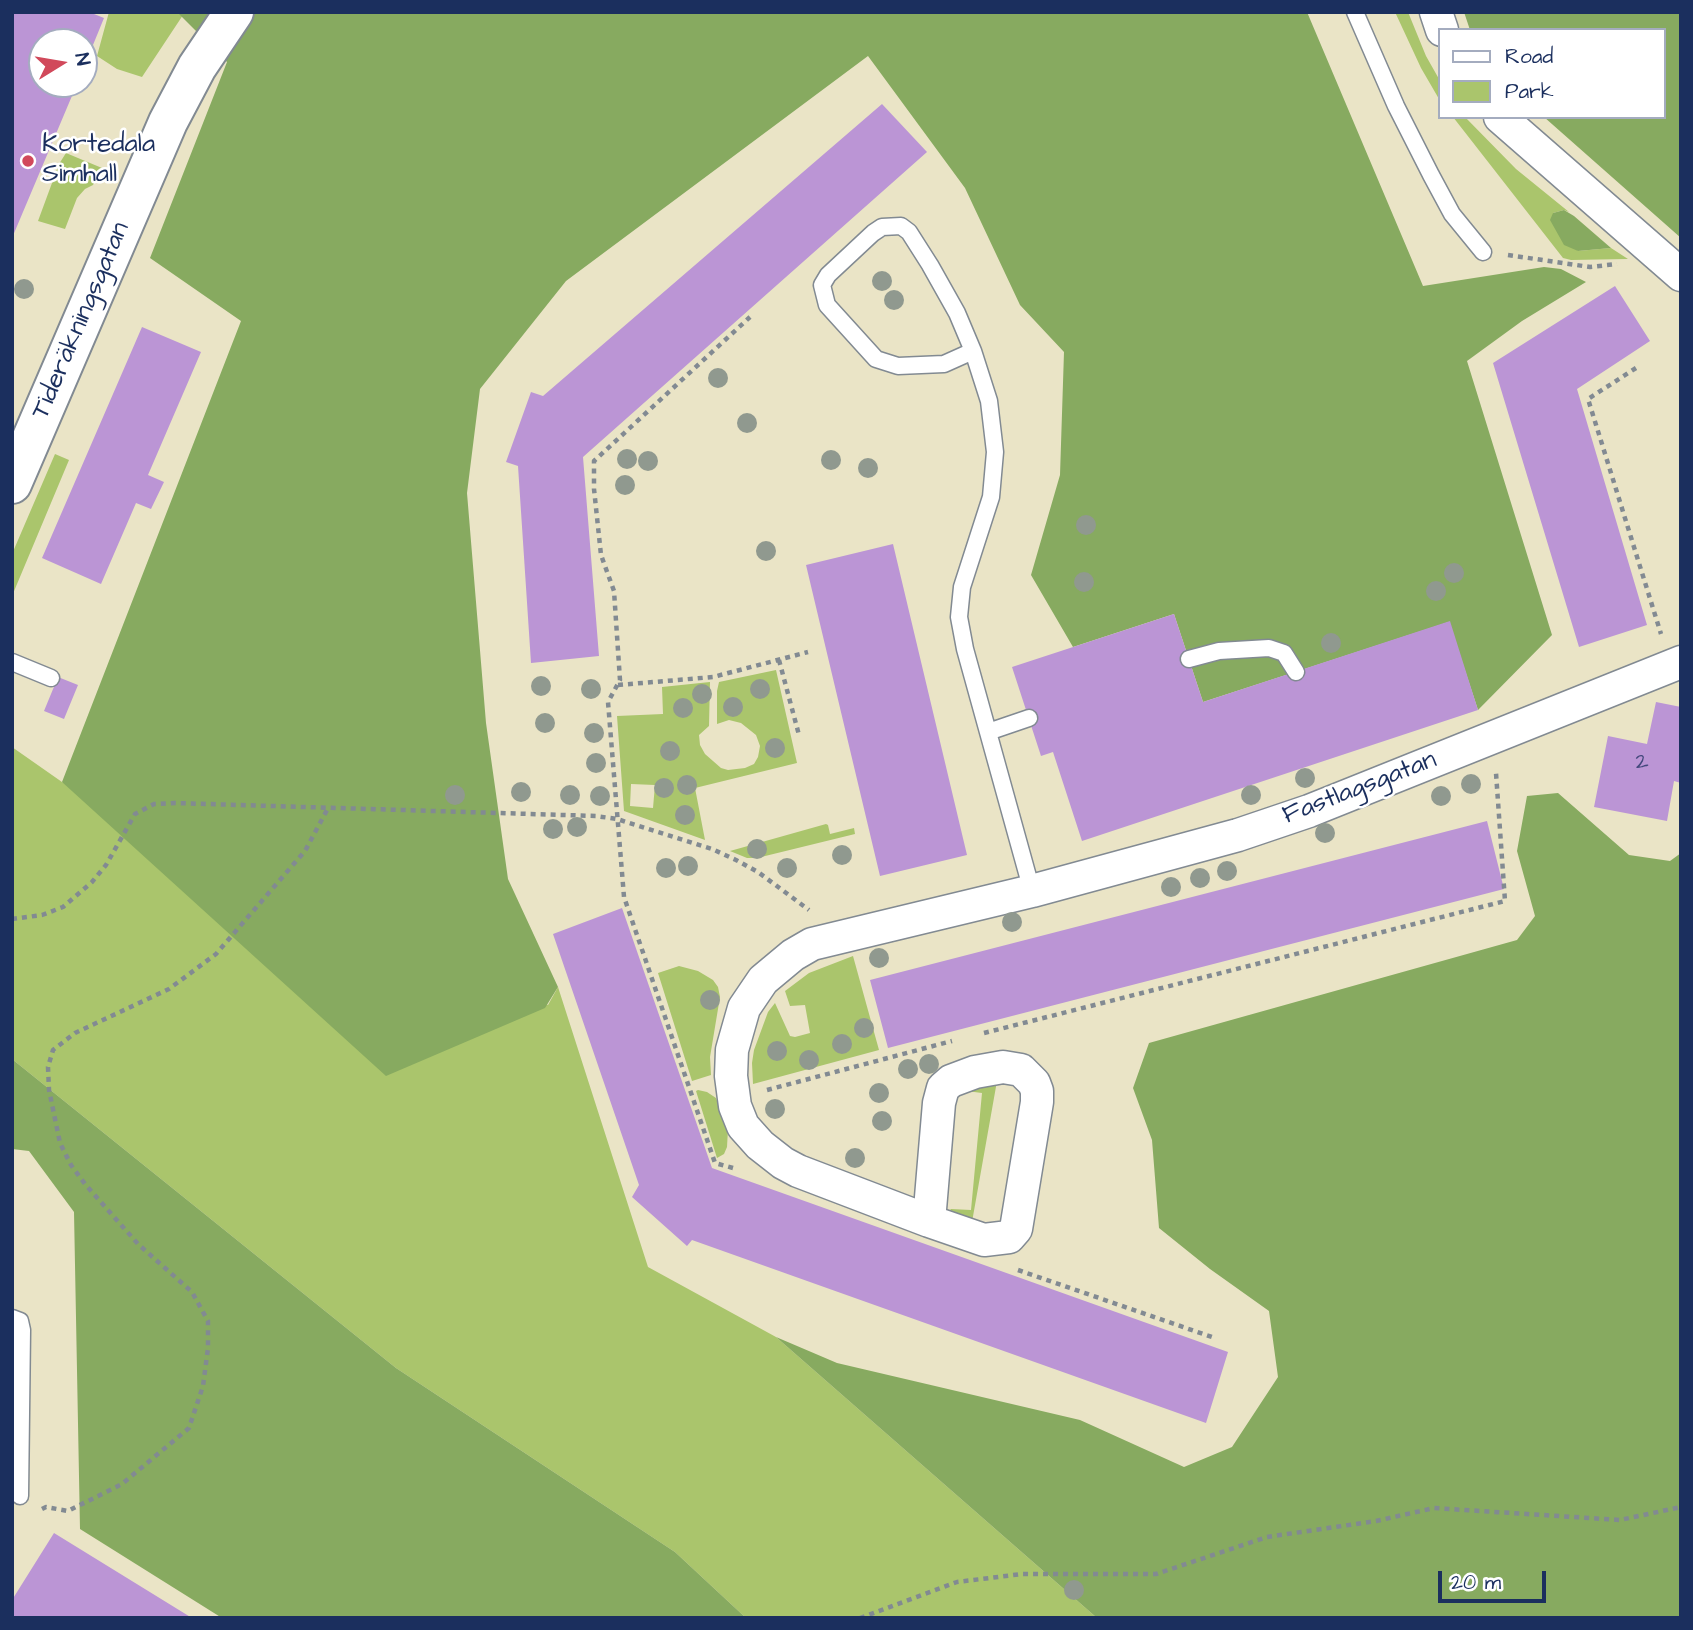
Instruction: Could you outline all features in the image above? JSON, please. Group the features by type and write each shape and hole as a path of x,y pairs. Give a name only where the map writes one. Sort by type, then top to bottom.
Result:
{"street":[{"name":"Tideräkningsgatan","path":"12,484 168,122 197,67 234,12"},
{"path":"1502,119 1672,267"},
{"name":"Fastlagsgatan","path":"929,1221 939,1103 943,1088 951,1081 975,1072 1010,1067 1021,1070 1031,1078 1037,1096 1014,1232 1002,1239 984,1240 929,1221 814,1178 783,1163 760,1145 743,1126 734,1100 732,1050 737,1026 755,990 793,956 812,944 1032,891 1238,835 1309,811 1492,737 1672,651"}],"lane":[{"path":"1354,12 1431,175 1452,214 1483,252"},
{"path":"973,351 944,364 898,366 876,359 827,304 822,285 828,275 873,233 883,227 901,226 909,232 930,265 957,313 973,351 989,401 995,452 991,497 962,587 960,617 965,649 1032,891"},
{"path":"1189,659 1220,651 1269,648 1283,653 1296,672"},
{"path":"12,662 51,678"},
{"path":"988,732 1029,718"},
{"path":"12,1318 20,1321 22,1330 20,1496"}],"path":[{"path":"1483,252 1590,267 1672,267"},
{"path":"690,1089 624,897 608,702 618,685 614,591 601,555 594,461 750,317"},
{"path":"1636,368 1588,399 1672,651"},
{"path":"618,685 713,677 808,652"},
{"path":"779,660 799,735"},
{"path":"973,1036 1505,901 1492,737"},
{"path":"12,919 42,915 63,906 92,882 106,864 135,814 154,804 487,812 617,819 724,855 758,872 813,913 859,932"},
{"path":"46,1507 68,1511 122,1484 189,1428 203,1386 208,1348 208,1321 192,1292 138,1244 71,1165 60,1143 49,1090 48,1067 53,1050 75,1033 169,989 216,954 305,851 327,810"},
{"path":"734,1100 960,1039"},
{"path":"860,1618 957,1582 1022,1574 1156,1574 1267,1537 1376,1521 1434,1507 1620,1520 1681,1507"}],"green space":[{"path":"109,12 185,12 142,77 117,69 98,57"},
{"path":"177,12 1307,12 1423,286 1544,267 1561,269 1586,282 1522,321 1467,361 1552,635 1478,710 1449,622 1203,702 1174,614 1073,647 1031,575 1060,475 1064,352 1020,305 965,188 868,56 566,281 480,389 467,493 486,723 508,879 558,987 545,1008 386,1076 62,782 241,321 150,258 227,62"},
{"path":"1395,12 1408,12 1438,77 1438,97"},
{"path":"1464,12 1681,12 1681,238 1546,119 1665,119 1665,28 1469,28"},
{"path":"1455,119 1467,119 1516,169 1569,212 1564,210 1553,213 1578,251 1611,248 1628,259 1563,258"},
{"path":"66,153 102,168 93,185 77,198 65,229 38,221 59,164"},
{"path":"1564,210 1611,248 1578,251 1564,245 1550,220 1553,213"},
{"path":"55,454 69,460 12,596 12,554"},
{"path":"776,670 797,763 695,788 705,840 624,811 617,716 663,714 662,687 710,682 709,726 699,735 700,745 705,754 721,768 745,768 754,764 760,746 756,735 741,723 729,720 717,724 719,682","holes":["631,784 655,785 653,808 630,806"]},
{"path":"12,747 62,782 548,1005 558,987 648,1267 776,1337 1097,1618 746,1618 675,1552 396,1368 12,1059"},
{"path":"1558,793 1629,855 1670,861 1681,853 1681,1618 1097,1618 776,1337 837,1363 1080,1420 1184,1467 1232,1447 1278,1377 1269,1311 1159,1228 1152,1140 1133,1088 1149,1043 1517,940 1535,916 1517,851 1527,796"},
{"path":"826,824 830,834 854,828 855,834 757,858 747,858 730,851"},
{"path":"853,956 879,1050 753,1084 754,1050 768,1012 775,1003 790,1036 810,1033 805,1005 790,1006 785,991 809,973"},
{"path":"679,966 698,971 713,980 720,997 710,1057 711,1075 692,1081 658,973"},
{"path":"12,1059 396,1368 675,1552 746,1618 222,1618 80,1529 74,1212 29,1151 12,1149"},
{"path":"997,1081 972,1222 950,1210 971,1210 982,1093 959,1090"},
{"path":"696,1091 716,1098 728,1129 727,1147 724,1154 717,1158"}],"building":[{"name":"Kortedala Simhall","path":"12,12 89,12 104,18 98,33 98,28 28,28 28,98 71,98 12,238"},
{"path":"882,104 927,152 583,457 599,656 531,663 518,466 506,462 531,392 543,396"},
{"path":"1615,286 1650,341 1577,389 1647,625 1579,647 1493,363"},
{"path":"142,327 201,352 148,475 164,482 151,509 136,503 101,584 42,558"},
{"path":"893,544 967,855 880,876 806,565"},
{"path":"1174,614 1203,702 1450,621 1478,710 1082,841 1053,752 1041,756 1012,667"},
{"path":"58,677 78,685 64,719 44,711"},
{"path":"1656,702 1681,707 1681,783 1674,781 1667,821 1594,807 1608,736 1647,744"},
{"path":"1487,821 1504,889 888,1048 870,980"},
{"path":"622,908 712,1168 1228,1352 1206,1423 692,1240 687,1246 632,1197 639,1185 553,934"},
{"path":"54,1533 192,1618 12,1618 12,1600"}],"place":[{"name":"Kortedala Simhall","path":"28,161"}]}
